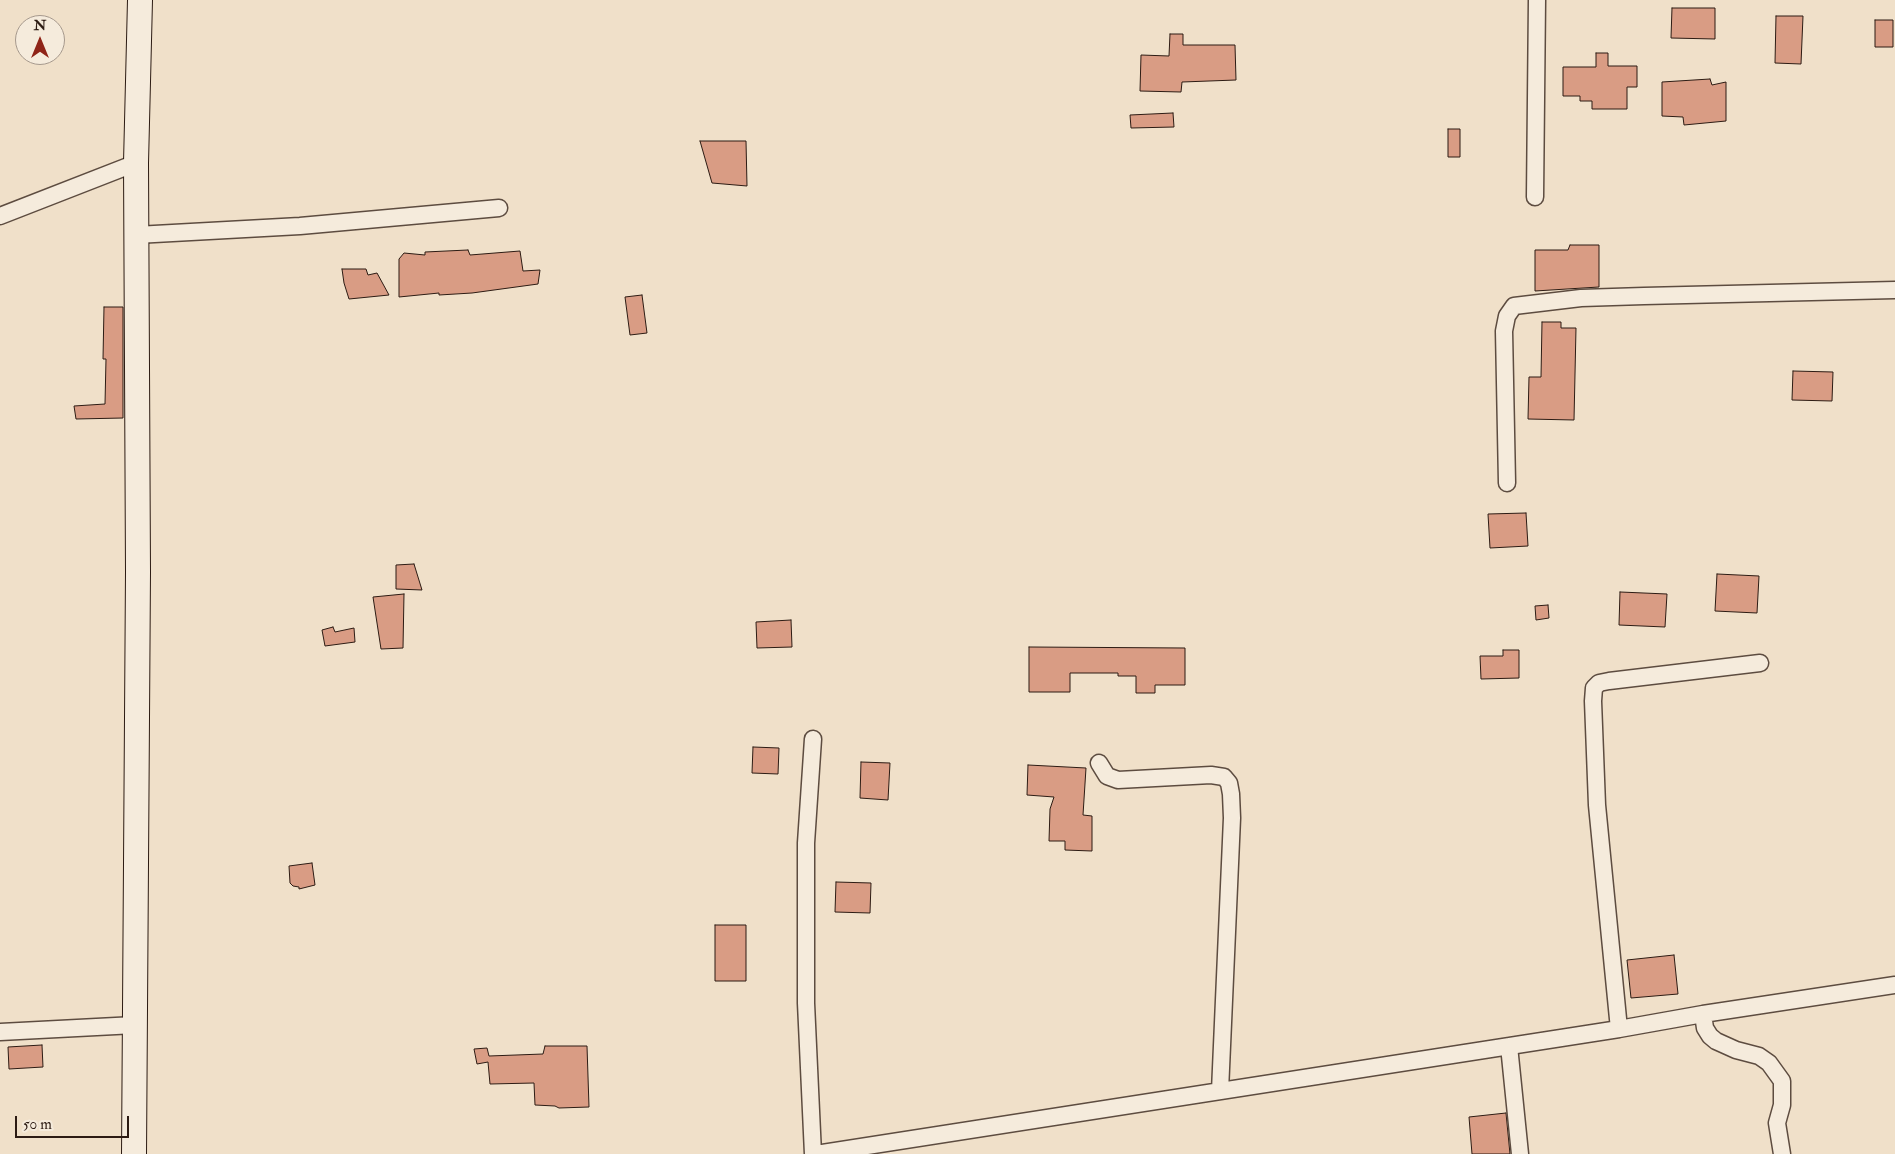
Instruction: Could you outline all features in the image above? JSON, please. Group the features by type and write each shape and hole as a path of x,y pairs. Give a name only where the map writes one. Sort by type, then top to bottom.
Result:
{"street":[{"path":"134,1154 138,582 136,163 140,0"},
{"path":"1535,197 1537,0"},
{"path":"0,216 136,163"},
{"path":"136,235 300,226 499,208"},
{"path":"1507,483 1504,330 1507,316 1514,306 1581,298 1895,290"},
{"path":"1619,1029 1597,805 1594,688 1599,683 1609,681 1760,663"},
{"path":"813,738 806,843 806,1003 814,1154 1895,985"},
{"path":"1098,763 1107,776 1118,780 1211,775 1224,777 1229,783 1232,818 1220,1091"},
{"path":"1703,1014 1705,1028 1710,1036 1716,1041 1736,1050 1759,1056 1769,1063 1782,1081 1782,1105 1777,1123 1782,1154"},
{"path":"0,1032 135,1025"},
{"path":"1509,1046 1520,1154"}],"building":[{"path":"1672,8 1715,8 1715,39 1671,38"},
{"path":"1776,16 1803,16 1801,64 1775,63"},
{"path":"1875,20 1893,20 1893,47 1875,47"},
{"path":"1170,34 1183,34 1183,45 1235,45 1236,80 1182,82 1181,92 1140,91 1141,55 1169,56"},
{"path":"1596,53 1608,53 1608,66 1637,66 1637,87 1627,87 1627,109 1592,109 1592,101 1580,101 1580,96 1563,96 1563,67 1596,67"},
{"path":"1710,79 1712,85 1726,82 1726,121 1684,125 1683,117 1662,116 1662,82"},
{"path":"1173,113 1174,127 1131,128 1130,115"},
{"path":"1448,129 1460,129 1460,157 1448,157"},
{"path":"700,141 746,141 747,186 712,183"},
{"path":"1570,245 1599,245 1599,287 1535,291 1535,250 1568,250"},
{"path":"468,250 470,255 520,251 523,271 540,270 538,284 472,293 439,295 439,293 399,297 399,259 404,253 425,255 425,252"},
{"path":"342,269 366,269 368,275 377,273 389,295 349,299"},
{"path":"642,295 647,333 630,335 625,297"},
{"path":"104,307 123,307 123,418 76,419 74,406 105,404 106,359 103,359"},
{"path":"1542,322 1561,322 1561,328 1576,328 1574,420 1528,419 1529,377 1541,377"},
{"path":"1793,371 1833,372 1832,401 1792,400"},
{"path":"1526,513 1528,546 1490,548 1488,514"},
{"path":"414,564 422,590 396,589 396,565"},
{"path":"1717,574 1759,576 1757,613 1715,611"},
{"path":"1620,592 1667,594 1665,627 1619,625"},
{"path":"404,594 403,648 381,649 373,597"},
{"path":"1548,605 1549,618 1536,620 1535,606"},
{"path":"791,620 792,647 757,648 756,622"},
{"path":"333,627 335,632 354,628 355,642 325,646 322,630"},
{"path":"1029,647 1185,648 1185,685 1155,685 1155,693 1136,693 1136,676 1118,676 1118,673 1070,673 1070,692 1029,692"},
{"path":"1503,650 1519,650 1519,678 1481,679 1480,656 1503,656"},
{"path":"753,747 779,748 778,774 752,773"},
{"path":"861,762 890,763 888,800 860,798"},
{"path":"1028,765 1086,768 1083,815 1092,816 1092,851 1065,850 1065,841 1049,841 1050,809 1054,797 1027,795"},
{"path":"312,863 315,885 299,889 299,887 293,886 290,883 289,866"},
{"path":"836,882 871,883 870,913 835,912"},
{"path":"715,925 746,925 746,981 715,981"},
{"path":"1674,955 1678,994 1631,998 1627,960"},
{"path":"42,1045 43,1067 9,1069 8,1047"},
{"path":"545,1046 587,1046 589,1107 559,1108 535,1105 534,1083 490,1084 488,1062 477,1064 474,1049 487,1048 489,1056 543,1054"},
{"path":"1506,1113 1510,1154 1472,1154 1469,1117"}]}
